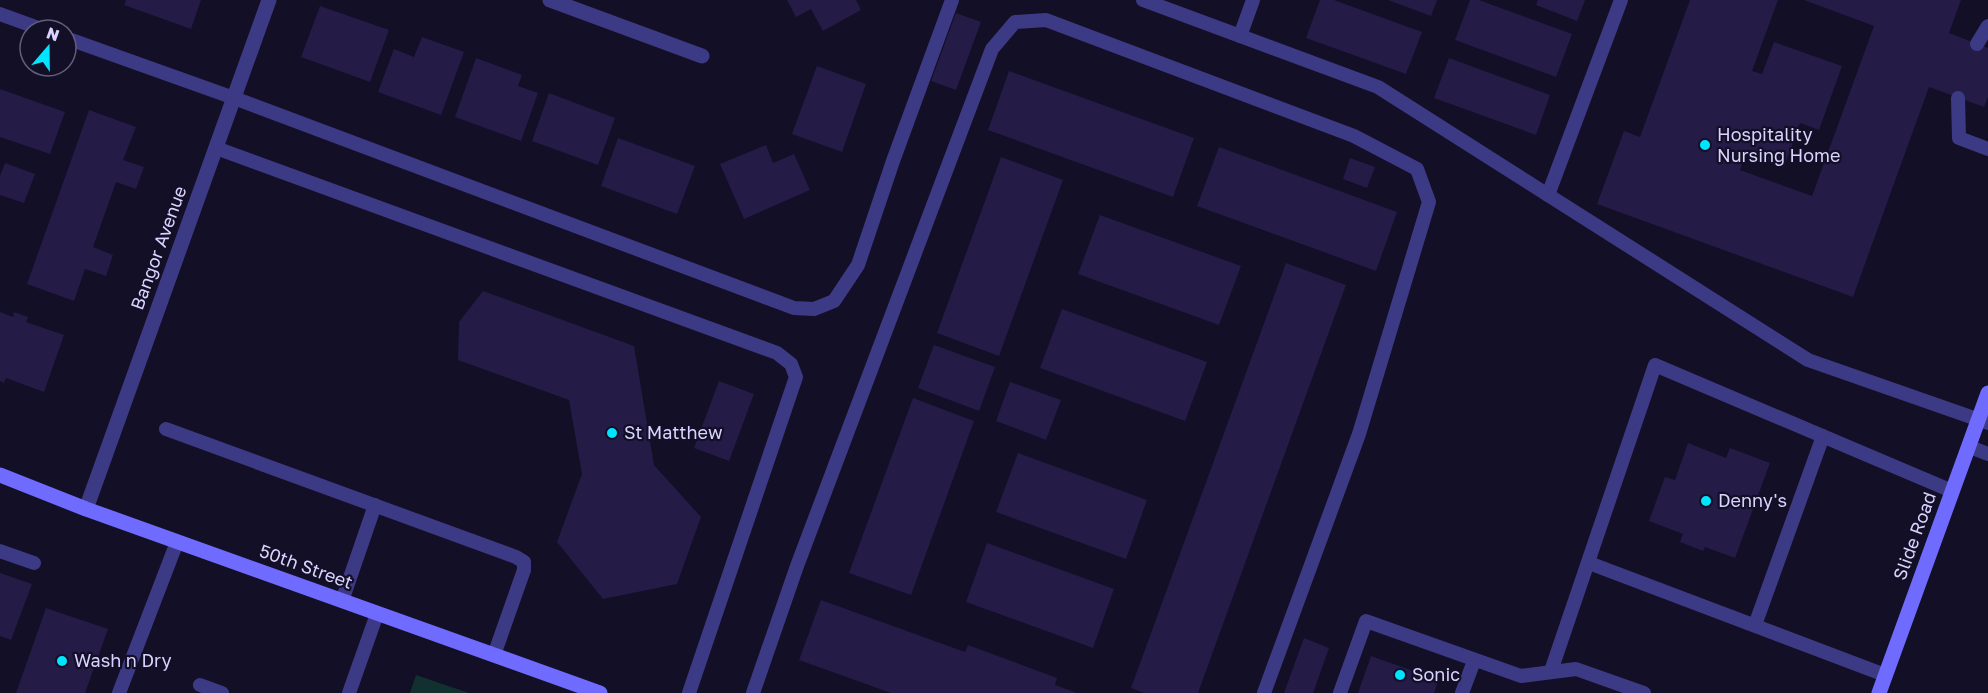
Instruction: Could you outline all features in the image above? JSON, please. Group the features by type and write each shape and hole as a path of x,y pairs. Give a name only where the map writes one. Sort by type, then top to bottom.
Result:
{"main road":[{"name":"Slide Road","path":"1879,693 1952,491 1983,421 1988,393"},
{"name":"50th Street","path":"0,475 86,509 600,693"}],"street":[{"name":"Bangor Avenue","path":"86,509 269,0"},
{"path":"550,0 702,56"}],"lane":[{"path":"78,42 234,98 794,308 814,309 834,300 858,265 952,0"},
{"path":"1143,0 1378,87 1808,360 1983,421"},
{"path":"1240,36 1253,0"},
{"path":"1548,195 1621,0"},
{"path":"0,14 18,21"},
{"path":"753,693 797,566 992,49 1015,22 1046,20 1354,136 1417,169 1429,202 1359,434 1264,693"},
{"path":"1977,44 1988,26"},
{"path":"1958,98 1959,138 1988,149"},
{"path":"216,148 777,353 791,364 796,377 689,693"},
{"path":"1551,671 1655,365 1952,491"},
{"path":"166,429 516,556 524,562 524,570 494,655"},
{"path":"1755,625 1823,436"},
{"path":"1970,447 1988,454"},
{"path":"342,601 375,505"},
{"path":"119,693 177,542"},
{"path":"0,551 34,563"},
{"path":"1589,563 1886,675"},
{"path":"349,693 378,614"},
{"path":"1340,693 1366,621 1521,676 1576,669 1644,693"},
{"path":"1462,693 1474,661"},
{"path":"200,685 222,693"}],"green space":[{"path":"416,675 469,693 410,693"}],"building":[{"path":"126,0 201,0 191,29 124,5"},
{"path":"787,0 856,0 861,10 823,31 811,9 796,17"},
{"path":"1320,0 1334,0 1422,32 1406,74 1306,38"},
{"path":"1388,0 1437,0 1431,16"},
{"path":"1470,0 1479,0 1572,34 1556,77 1455,40"},
{"path":"1538,0 1585,0 1577,21 1536,5"},
{"name":"Hospitality Nursing Home","path":"1690,0 1778,0 1752,71 1762,74 1774,42 1842,66 1819,130 1800,123 1784,167 1746,153 1740,170 1812,196 1874,26 1804,0 1961,0 1949,33 1988,48 1988,97 1984,107 1929,87 1853,297 1597,204 1624,131 1640,137"},
{"path":"320,6 389,30 370,82 301,57"},
{"path":"956,13 981,22 956,90 931,81"},
{"path":"422,37 464,52 441,115 378,92 394,49 414,57"},
{"path":"476,58 522,75 518,86 538,93 521,141 455,117"},
{"path":"1449,58 1550,95 1536,135 1434,98"},
{"path":"817,66 866,84 842,152 792,134"},
{"path":"1009,71 1194,138 1173,197 988,130"},
{"path":"0,89 65,112 50,154 0,137"},
{"path":"549,93 615,118 598,165 532,141"},
{"path":"89,110 136,127 123,160 144,167 136,189 116,182 93,247 113,255 106,276 85,269 74,301 27,284"},
{"path":"618,138 695,166 677,214 601,186"},
{"path":"766,145 773,163 794,154 810,190 744,219 720,164"},
{"path":"1219,147 1397,212 1376,271 1197,206"},
{"path":"1001,157 1063,180 999,356 937,333"},
{"path":"1350,158 1375,167 1367,188 1343,179"},
{"path":"5,163 35,174 24,203 0,195 0,176"},
{"path":"1100,215 1241,266 1219,325 1078,274"},
{"path":"1286,263 1346,285 1198,693 1144,693 1131,688"},
{"name":"St Matthew","path":"483,291 634,346 654,465 701,517 677,584 603,599 557,542 582,474 569,400 458,360 459,322"},
{"path":"1062,309 1207,362 1185,421 1040,368"},
{"path":"0,312 13,317 14,312 28,317 26,322 64,335 44,392 6,378 4,383 0,381"},
{"path":"934,345 995,367 979,411 918,388"},
{"path":"719,381 754,394 729,461 694,448"},
{"path":"1010,382 1061,400 1046,440 996,421"},
{"path":"913,398 974,421 911,595 849,573"},
{"name":"Denny's","path":"1688,443 1726,458 1730,448 1770,463 1735,558 1705,547 1703,551 1680,542 1683,534 1649,521 1665,477 1675,480"},
{"path":"1018,453 1147,500 1126,559 996,512"},
{"path":"987,543 1114,589 1093,648 966,602"},
{"path":"0,573 32,584 11,640 0,636"},
{"path":"821,600 965,652 968,645 1057,678 1055,685 1077,693 891,693 799,660"},
{"name":"Wash n Dry","path":"46,608 108,629 85,693 16,693"},
{"path":"1304,638 1329,648 1313,693 1284,693"},
{"name":"Sonic","path":"1371,656 1419,673 1420,669 1440,676 1434,693 1358,693"}],"place":[{"name":"Hospitality Nursing Home","path":"1705,145"},
{"name":"St Matthew","path":"612,433"},
{"name":"Denny's","path":"1706,501"},
{"name":"Wash n Dry","path":"62,661"},
{"name":"Sonic","path":"1400,675"}]}
